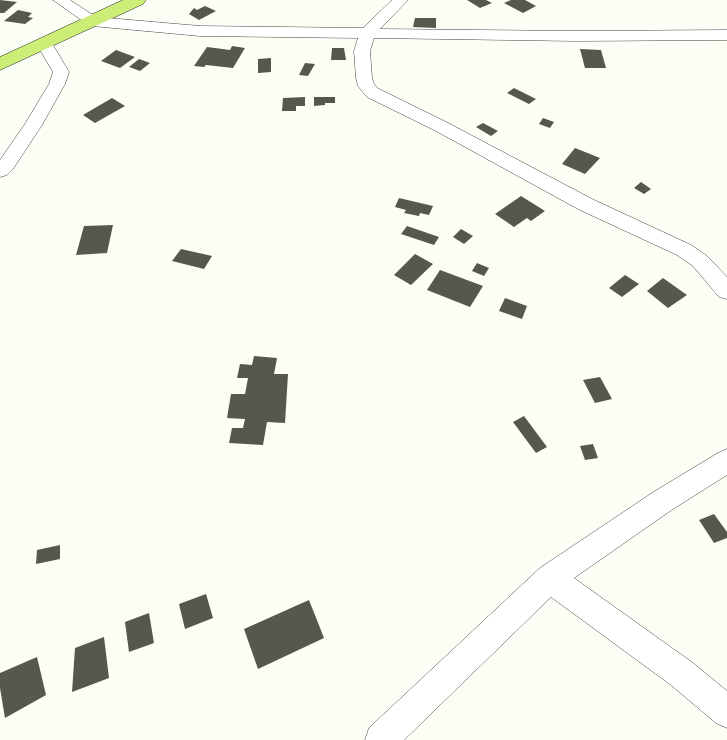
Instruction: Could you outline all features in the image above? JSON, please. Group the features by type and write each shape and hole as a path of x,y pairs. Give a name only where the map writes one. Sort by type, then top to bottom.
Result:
{"main road":[{"path":"0,64 137,0"}],"street":[{"path":"60,0 92,20 200,31 576,36 727,35"},
{"path":"401,0 367,32 362,51 364,78 366,86 373,93 442,127 585,204 684,250 700,260 727,291"},
{"path":"0,171 32,125 57,84 61,72 44,43"},
{"path":"381,740 550,578 664,500 727,461"},
{"path":"550,578 682,674 727,712"}],"building":[{"path":"0,0 17,2 4,13 0,13"},
{"path":"467,0 486,0 492,3 480,8"},
{"path":"511,0 525,0 536,6 523,13 504,3"},
{"path":"205,6 216,11 199,20 189,14 194,8 197,10"},
{"path":"18,10 32,13 28,17 33,18 25,24 4,21"},
{"path":"415,18 436,18 436,28 413,27"},
{"path":"232,46 245,48 233,68 206,65 204,67 194,66 207,47 230,50"},
{"path":"332,48 344,48 346,60 331,60"},
{"path":"580,49 601,50 606,68 585,68"},
{"path":"116,50 135,57 120,68 101,61"},
{"path":"271,58 271,72 258,73 258,59"},
{"path":"139,59 150,63 140,71 129,67"},
{"path":"305,63 315,64 308,76 299,75"},
{"path":"514,88 536,99 529,104 507,93"},
{"path":"305,97 305,106 296,106 296,111 282,111 283,98"},
{"path":"314,97 335,97 335,103 314,106"},
{"path":"112,98 125,106 95,123 83,115"},
{"path":"543,118 554,122 550,128 539,124"},
{"path":"483,123 498,131 491,136 476,127"},
{"path":"575,148 600,158 585,174 562,164"},
{"path":"641,182 651,189 644,194 634,188"},
{"path":"521,196 545,211 531,221 527,218 514,227 495,214"},
{"path":"399,198 433,206 429,215 420,213 419,216 404,213 406,210 395,207"},
{"path":"113,225 107,253 76,255 84,226"},
{"path":"407,226 439,237 434,245 401,234"},
{"path":"461,229 473,236 464,244 453,237"},
{"path":"181,249 212,256 204,269 172,261"},
{"path":"415,254 433,264 411,285 394,275"},
{"path":"477,263 489,268 484,276 472,271"},
{"path":"440,270 483,286 470,307 427,290"},
{"path":"625,275 639,284 622,297 609,288"},
{"path":"663,278 687,295 668,308 647,291"},
{"path":"505,298 527,306 522,319 499,311"},
{"path":"254,356 277,358 274,374 288,374 285,423 267,422 263,445 229,443 232,428 243,428 245,419 227,418 231,394 245,394 248,378 237,378 240,364 252,365"},
{"path":"600,377 612,399 595,403 583,380"},
{"path":"524,416 547,447 536,453 513,422"},
{"path":"593,444 598,458 585,460 580,446"},
{"path":"714,514 727,532 727,538 714,543 699,520"},
{"path":"60,545 60,559 36,564 37,550"},
{"path":"206,594 213,618 185,629 179,604"},
{"path":"309,600 324,638 258,669 244,629"},
{"path":"149,613 154,643 129,652 125,622"},
{"path":"104,637 109,678 72,692 75,648"},
{"path":"37,657 46,695 5,718 0,688 0,673"}]}
